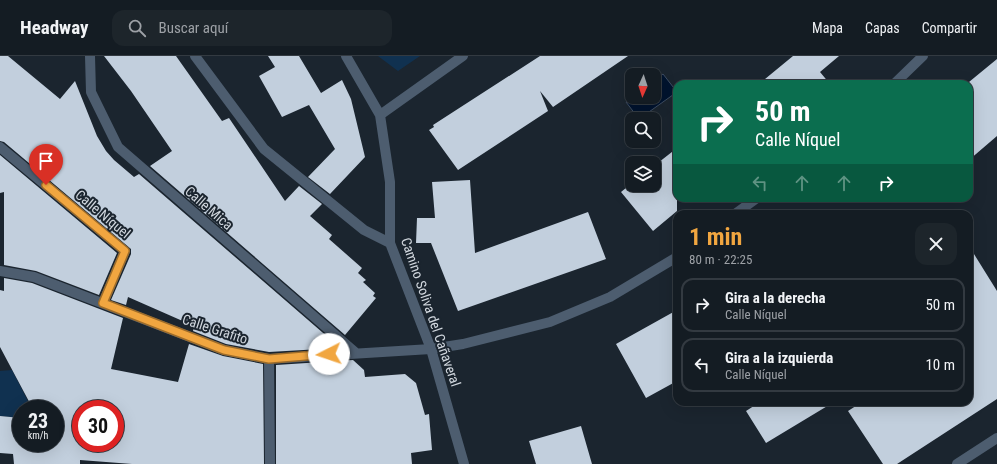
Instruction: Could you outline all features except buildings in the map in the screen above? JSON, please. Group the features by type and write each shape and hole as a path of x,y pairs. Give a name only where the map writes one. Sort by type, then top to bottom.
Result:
{"street":[{"name":"Calle Mica","path":"90,56 91,92 118,147 356,353"},
{"path":"195,56 264,149 364,230 390,243"},
{"name":"Camino Soliva del Cañaveral","path":"346,56 380,115 390,182 390,243 432,349 464,464"},
{"path":"380,115 463,56"},
{"path":"898,80 923,56"},
{"name":"Calle Níquel","path":"0,147 125,251 103,303"},
{"path":"740,210 752,202"},
{"name":"Calle Grafito","path":"0,271 34,277 224,350 269,359 432,349 462,344 550,322 610,297 673,259"},
{"path":"269,359 270,464"},
{"path":"957,464 997,438"}],"shaded area":[{"path":"378,56 420,56 398,71"},
{"path":"663,74 673,87 673,95 661,103 661,76"},
{"path":"628,104 660,104 649,112 634,112"},
{"path":"12,370 27,400 12,400 12,417 0,416 0,371"}],"route":[{"path":"46,185 125,251 103,303 224,350 269,359 329,354"}]}
